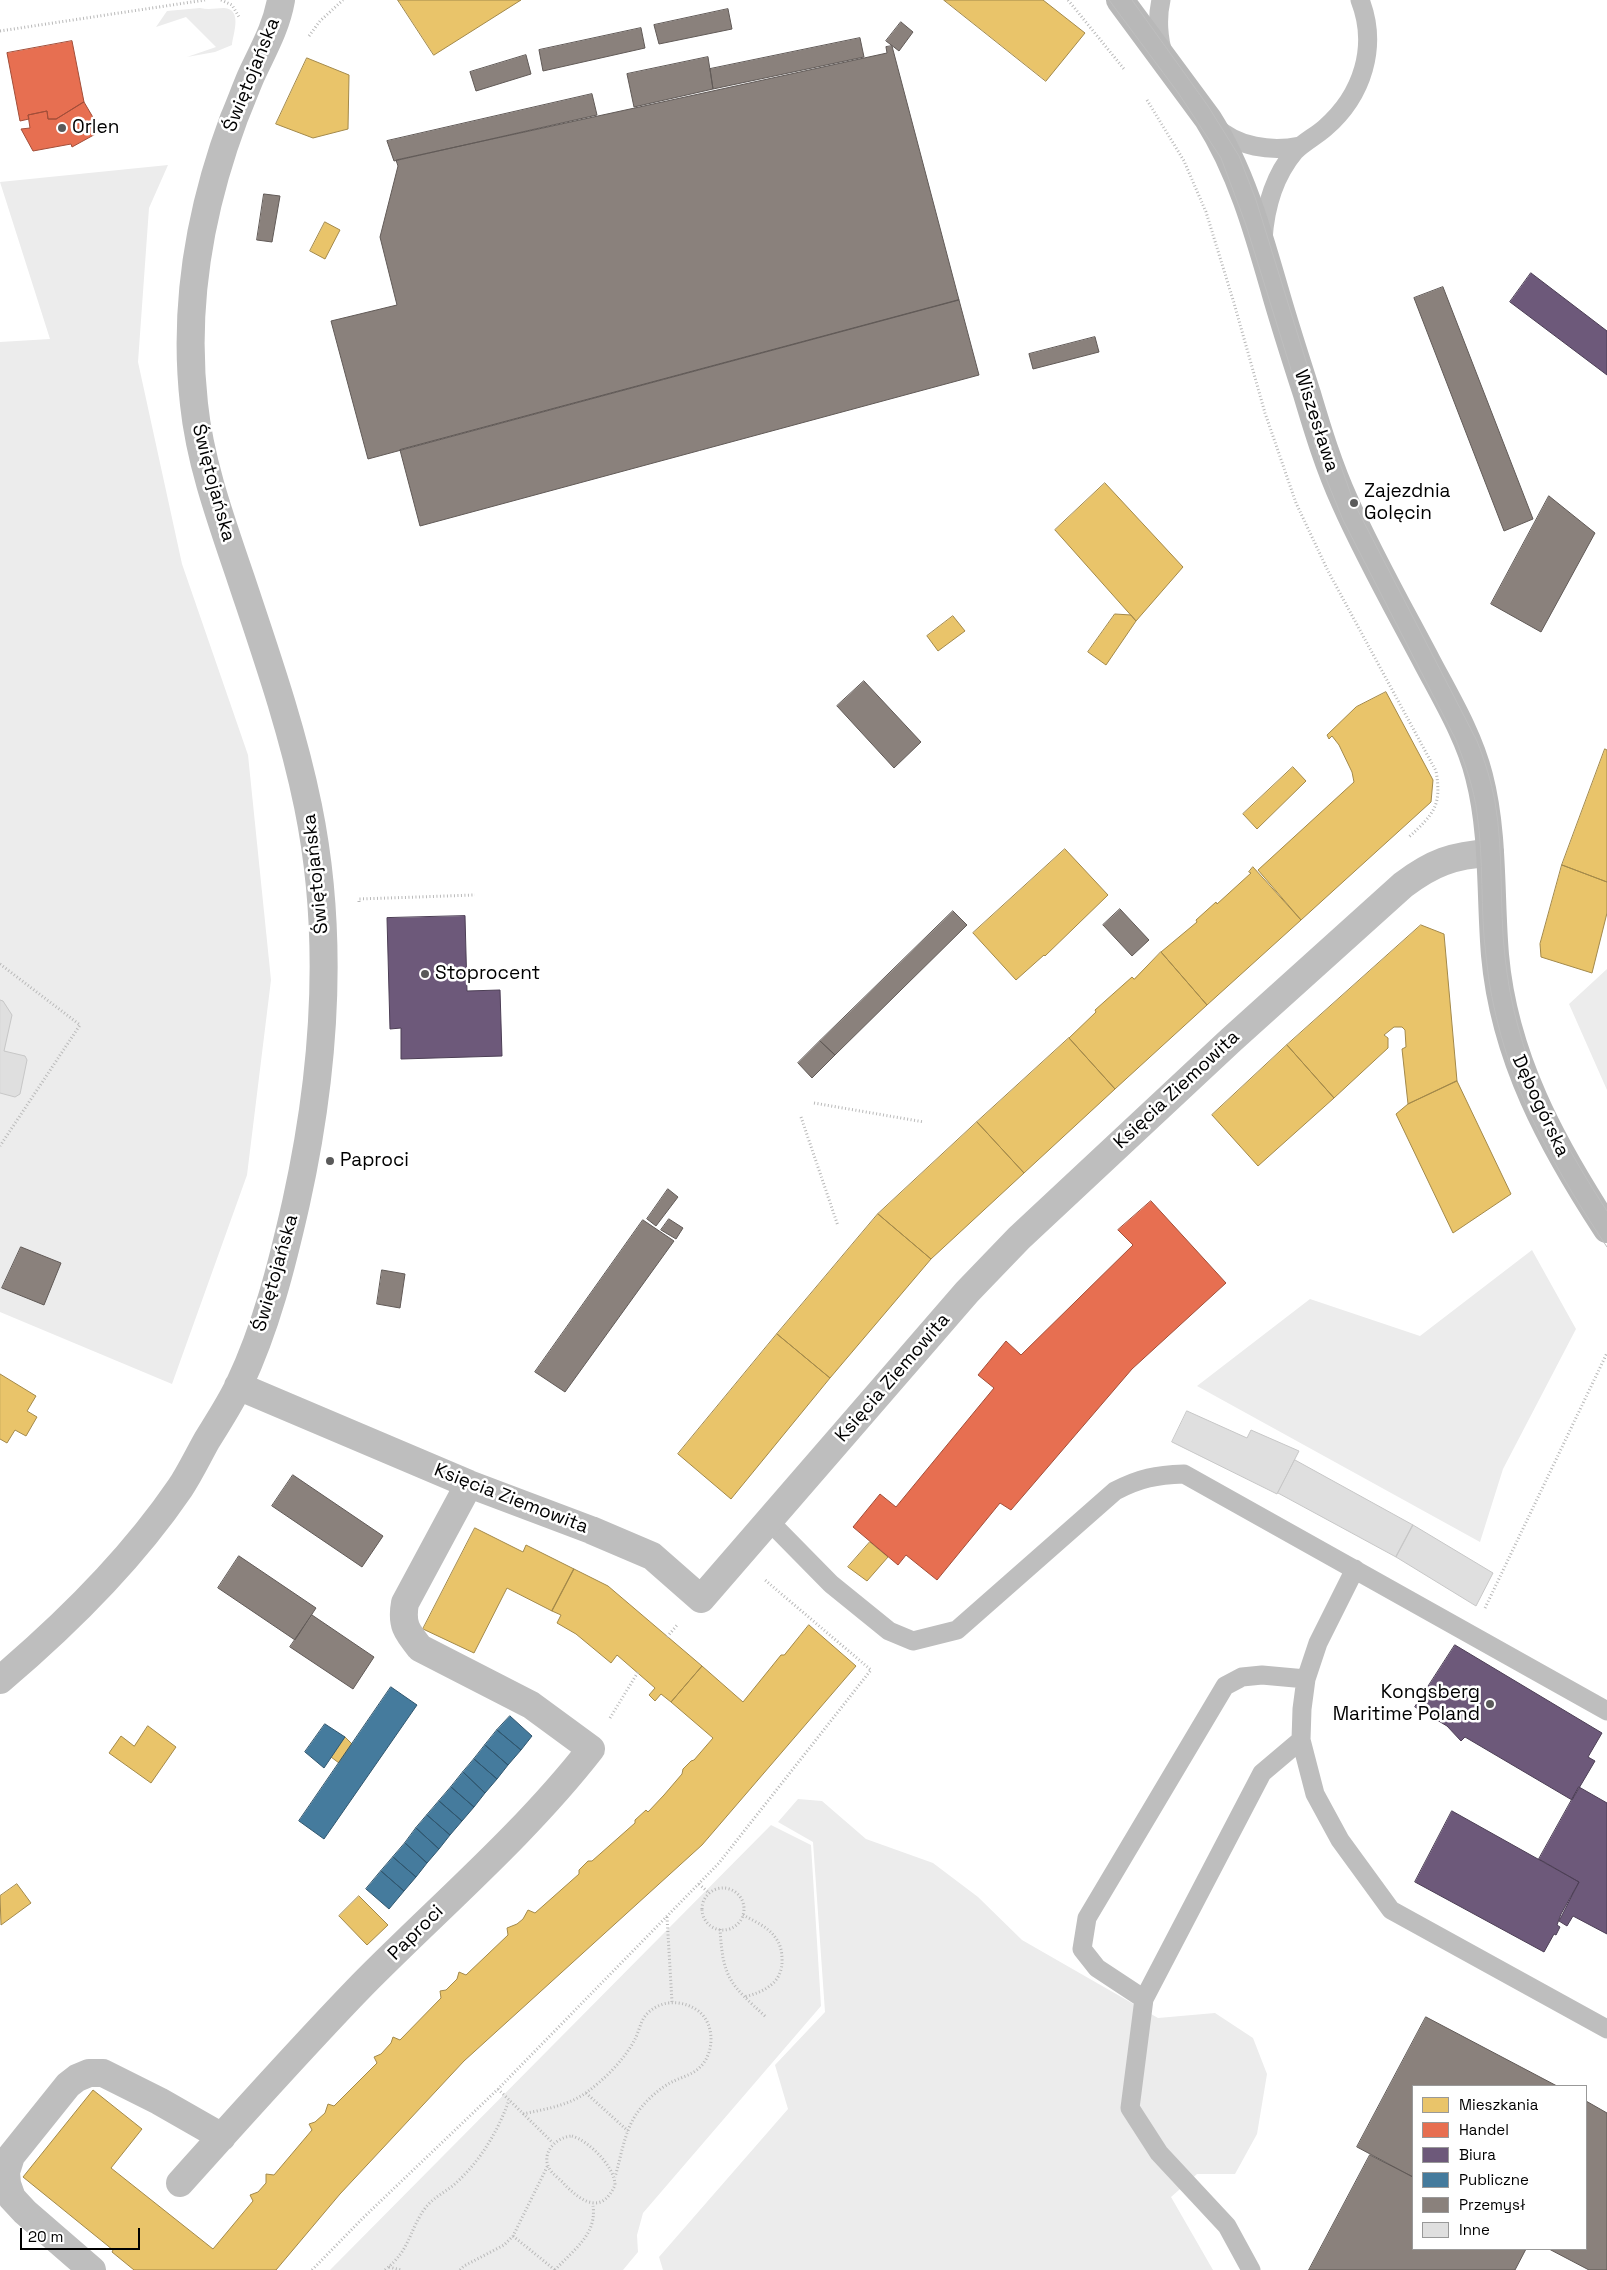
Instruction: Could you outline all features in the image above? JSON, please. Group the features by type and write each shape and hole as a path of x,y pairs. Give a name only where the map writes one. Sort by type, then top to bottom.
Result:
{"street":[{"name":"Świętojańska","path":"0,1680 46,1641 116,1569 180,1487 238,1386 268,1311 311,1137 322,1050 325,978 322,898 309,808 286,712 219,516 205,461 194,405 190,326 199,245 216,165 248,82 274,28 281,0"},
{"name":"Wiszesława","path":"1120,0 1208,119 1235,169 1263,248 1323,444 1345,502 1442,689 1469,747 1484,800 1490,853"},
{"name":"Księcia Ziemowita","path":"238,1386 469,1484 592,1530 652,1556 702,1599 967,1292 1019,1238 1231,1040 1403,885 1421,872 1442,861 1455,857 1490,853"},
{"name":"Dębogórska","path":"1490,853 1495,956 1500,994 1512,1044 1526,1084 1551,1136 1607,1229"},
{"path":"469,1484 405,1603 403,1618 408,1633 420,1648 531,1705 591,1749"},
{"name":"Paproci","path":"180,2183 362,1986 568,1779 591,1749"},
{"path":"92,2270 25,2212 12,2198 7,2184 6,2172 11,2156 68,2085 77,2078 89,2073 103,2073 159,2101 222,2137"}],"lane":[{"path":"1161,0 1160,38 1165,60"},
{"path":"1263,248 1264,220 1273,189 1281,172 1300,146 1326,127 1338,115 1348,103 1361,77 1369,49 1369,35 1367,20 1360,0"},
{"path":"1208,119 1221,132 1250,145 1273,149 1300,146"},
{"path":"769,1521 831,1584 889,1631 913,1641 932,1638 957,1630 1114,1491 1136,1480 1156,1475 1184,1474 1607,1711"},
{"path":"1355,1569 1318,1643 1306,1679 1302,1709 1301,1740 1315,1794 1352,1859 1391,1910 1607,2029"},
{"path":"1144,1999 1097,1968 1082,1949 1087,1918 1225,1686 1242,1676 1262,1675 1306,1679"},
{"path":"1251,2270 1227,2226 1159,2153 1130,2108 1144,1999 1262,1774 1301,1740"}],"path":[{"path":"0,31 205,0"},
{"path":"220,0 232,5 239,17 239,25"},
{"path":"304,44 320,20 343,0"},
{"path":"1068,0 1126,71"},
{"path":"1144,95 1184,161 1206,212 1265,413 1296,503 1328,571 1436,771 1439,789 1436,808 1428,820 1406,839"},
{"path":"377,899 475,895"},
{"path":"0,964 80,1025 0,1146"},
{"path":"814,1103 924,1122"},
{"path":"801,1117 838,1226"},
{"path":"1472,1636 1607,1353"},
{"path":"312,2270 498,2089 719,1863 872,1670 764,1580"},
{"path":"591,1749 638,1672"},
{"path":"699,1884 709,1893"},
{"path":"720,1888 734,1891 743,1902 743,1916 734,1926 720,1929 708,1923 704,1918 702,1905 709,1893 720,1888"},
{"path":"666,1916 672,2002"},
{"path":"743,1916 774,1936 779,1943 782,1962 775,1982 759,1993 744,1997"},
{"path":"720,1929 722,1960 726,1972 736,1990 766,2017"},
{"path":"523,2114 571,2101 586,2093 611,2070 635,2039 644,2016 653,2008 672,2002 688,2005 699,2012 708,2022 711,2034 711,2047 706,2059 698,2069 662,2088 646,2102 635,2116 628,2131 615,2177 615,2185 608,2198 601,2202 585,2202 578,2198 548,2165 547,2158 553,2143 565,2137 579,2138 612,2170 615,2177"},
{"path":"498,2089 553,2143"},
{"path":"586,2093 628,2131"},
{"path":"385,2270 407,2246 427,2206 457,2182 482,2154 499,2126 509,2100"},
{"path":"460,2270 464,2266 504,2245 513,2236 548,2165"},
{"path":"513,2236 555,2270 590,2232 594,2224 593,2206"},
{"path":"389,2267 401,2270"}],"shaded area":[{"path":"200,8 230,9 236,23 232,45 215,52 187,57 216,47 186,17 156,27 167,11"},
{"path":"168,165 149,208 138,362 182,564 248,755 271,980 247,1175 172,1384 0,1312 0,342 50,339 0,182"},
{"path":"1607,969 1607,1090 1569,1004"},
{"path":"1532,1250 1576,1329 1503,1469 1480,1542 1197,1386 1310,1299 1420,1336"},
{"path":"798,1799 822,1801 866,1839 933,1863 978,1897 1022,1940 1158,2018 1215,2013 1253,2038 1267,2074 1257,2134 1235,2174 1197,2174 1171,2197 1213,2270 663,2270 659,2257 788,2109 775,2065 825,2012 813,1842 778,1822"},
{"path":"771,1825 811,1845 821,2006 643,2213 637,2235 638,2252 623,2270 330,2270"}],"building: Mieszkania":[{"path":"398,0 521,0 434,55"},
{"path":"944,0 1043,0 1085,33 1046,81"},
{"path":"307,58 349,75 348,129 313,138 276,124"},
{"path":"325,222 340,230 325,259 310,251"},
{"path":"1105,483 1183,567 1136,621 1055,530"},
{"path":"1115,614 1131,615 1136,621 1106,665 1088,652"},
{"path":"953,616 965,631 938,651 927,636"},
{"path":"1386,692 1433,780 1431,802 1301,920 1258,870 1354,782 1352,772 1339,745 1332,736 1329,739 1327,735 1356,707"},
{"path":"1605,749 1607,750 1607,882 1562,865"},
{"path":"1293,767 1306,781 1257,829 1243,814"},
{"path":"1065,849 1108,895 1045,956 1016,980 973,933"},
{"path":"1562,865 1607,882 1607,913 1592,973 1541,957 1540,944"},
{"path":"1253,867 1301,920 1207,1005 1161,952 1251,873 1249,872"},
{"path":"1421,925 1444,934 1457,1081 1408,1104 1402,1049 1406,1047 1405,1030 1402,1027 1394,1027 1384,1035 1388,1038 1388,1048 1334,1098 1287,1045"},
{"path":"1161,952 1207,1005 1115,1089 1069,1038 1096,1012 1095,1010 1132,977 1134,979"},
{"path":"1069,1038 1115,1089 1024,1173 977,1122"},
{"path":"1287,1045 1334,1098 1258,1166 1212,1115"},
{"path":"1457,1081 1511,1194 1453,1233 1396,1114 1408,1104"},
{"path":"977,1122 1024,1173 931,1259 878,1214"},
{"path":"878,1214 931,1259 830,1378 777,1334"},
{"path":"777,1334 830,1378 731,1499 678,1454"},
{"path":"0,1374 36,1396 27,1411 37,1417 26,1436 15,1430 7,1443 0,1439"},
{"path":"475,1528 523,1552 526,1545 574,1569 552,1611 507,1588 474,1653 423,1629"},
{"path":"870,1542 888,1557 867,1581 848,1567"},
{"path":"574,1569 608,1586 702,1666 671,1702 661,1694 655,1701 649,1695 655,1688 617,1655 611,1663 576,1634 557,1623 561,1615 552,1611"},
{"path":"809,1625 856,1666 702,1845 464,2061 340,2194 276,2270 134,2270 112,2252 113,2250 23,2177 93,2090 142,2129 111,2168 213,2249 253,2201 250,2195 258,2192 266,2183 266,2174 274,2175 312,2130 309,2124 315,2122 325,2113 328,2104 334,2106 377,2063 374,2057 381,2054 391,2043 393,2037 400,2040 441,1998 440,1991 446,1990 457,1979 459,1972 466,1975 508,1935 507,1928 523,1919 528,1910 535,1913 579,1874 579,1870 588,1861 592,1861 635,1823 635,1820 646,1810 648,1812 682,1774 683,1769 694,1760 713,1738 671,1702 702,1666 743,1702 781,1655 784,1655"},
{"path":"148,1726 176,1747 151,1783 109,1753 121,1736 134,1746"},
{"path":"345,1737 352,1744 339,1763 331,1757"},
{"path":"17,1884 31,1903 1,1925 0,1896"},
{"path":"359,1896 388,1925 367,1945 339,1916"}],"building: Handel":[{"path":"72,41 84,102 56,119 48,119 47,111 28,115 29,119 20,121 7,53"},
{"path":"84,102 101,131 72,147 71,144 33,151 21,129 30,128 28,115 47,111 48,119 56,119"},
{"path":"1151,1201 1226,1283 1132,1369 1011,1510 1000,1503 937,1580 906,1555 898,1565 853,1527 880,1494 896,1507 994,1388 978,1375 1006,1341 1021,1355 1133,1245 1118,1230"}],"building: Biura":[{"path":"1531,273 1607,331 1607,375 1510,302"},
{"path":"465,916 467,991 500,990 502,1056 401,1059 401,1028 390,1029 387,918"},
{"path":"1455,1645 1602,1733 1588,1757 1595,1761 1572,1800 1465,1737 1461,1741 1447,1726 1415,1707"},
{"path":"1579,1787 1607,1803 1607,1934 1573,1916 1567,1926 1559,1921 1579,1882 1539,1859"},
{"path":"1452,1811 1579,1882 1561,1914 1557,1925 1560,1927 1556,1935 1554,1934 1544,1952 1415,1882"}],"building: Publiczne":[{"path":"391,1687 417,1705 324,1839 299,1821"},
{"path":"510,1716 532,1736 521,1750 497,1730"},
{"path":"325,1724 345,1737 324,1768 305,1752"},
{"path":"497,1730 521,1750 508,1765 485,1745"},
{"path":"485,1745 508,1765 497,1779 474,1759"},
{"path":"474,1759 497,1779 485,1793 463,1772"},
{"path":"463,1772 485,1793 474,1807 451,1787"},
{"path":"451,1787 474,1807 462,1821 439,1801"},
{"path":"439,1801 462,1821 450,1835 427,1815"},
{"path":"427,1815 450,1835 439,1849 416,1828"},
{"path":"416,1828 439,1849 427,1863 405,1843"},
{"path":"405,1843 427,1863 416,1877 393,1857"},
{"path":"393,1857 416,1877 404,1891 381,1871"},
{"path":"381,1871 404,1891 389,1909 366,1889"}],"building: Przemysł":[{"path":"728,9 732,29 659,44 654,25"},
{"path":"901,22 913,32 899,51 886,41"},
{"path":"641,28 645,48 543,71 539,50"},
{"path":"860,38 864,57 713,89 710,69"},
{"path":"892,46 959,300 368,459 331,321 397,305 380,237 398,166 396,160 887,53 886,47"},
{"path":"526,55 531,74 476,91 470,72"},
{"path":"708,57 713,89 634,107 627,74"},
{"path":"592,94 597,115 394,161 387,141"},
{"path":"264,194 280,196 272,242 257,240"},
{"path":"1443,287 1533,519 1504,531 1414,298"},
{"path":"959,300 979,375 420,526 400,450"},
{"path":"1095,337 1099,352 1033,369 1029,354"},
{"path":"1549,496 1595,533 1541,632 1491,604"},
{"path":"864,681 921,742 894,768 837,706"},
{"path":"1120,909 1149,940 1132,956 1103,925"},
{"path":"953,911 967,925 835,1055 820,1041"},
{"path":"820,1041 835,1055 812,1078 798,1063"},
{"path":"668,1189 678,1197 656,1226 647,1219"},
{"path":"669,1219 683,1228 676,1239 661,1230"},
{"path":"643,1220 674,1241 565,1392 535,1372"},
{"path":"21,1247 61,1263 44,1305 2,1288"},
{"path":"382,1270 405,1274 400,1308 377,1304"},
{"path":"293,1475 383,1536 362,1567 272,1506"},
{"path":"239,1556 316,1608 295,1640 218,1588"},
{"path":"312,1615 374,1657 353,1689 290,1647"},
{"path":"1426,2017 1555,2085 1412,2085 1412,2176 1357,2147"},
{"path":"1587,2102 1607,2113 1607,2270 1589,2270 1551,2250 1587,2250"},
{"path":"1370,2155 1412,2176 1412,2250 1525,2250 1515,2270 1309,2270"}],"building: Inne":[{"path":"0,1000 3,1001 12,1015 4,1051 25,1056 27,1060 20,1094 15,1097 0,1093"},
{"path":"1187,1411 1247,1438 1251,1430 1299,1451 1277,1494 1172,1442"},
{"path":"1295,1460 1413,1525 1396,1557 1278,1493"},
{"path":"1413,1525 1493,1573 1476,1606 1396,1557"}],"tram line":[{"path":"1109,0 1179,94 1221,158 1246,225 1321,466 1343,520 1456,740 1469,776 1476,804 1481,849 1486,956 1492,997 1501,1036 1513,1073 1545,1144 1564,1179 1607,1247"},
{"path":"1132,0 1208,106 1239,156 1256,200 1323,416 1354,503 1477,741 1490,779 1498,821 1505,957 1510,992 1518,1026 1540,1090 1571,1151 1607,1211"}],"place":[{"name":"Orlen","path":"62,128"},
{"name":"Zajezdnia Golęcin","path":"1354,503"},
{"name":"Stoprocent","path":"425,974"},
{"name":"Paproci","path":"330,1161"},
{"name":"Kongsberg Maritime Poland","path":"1490,1704"}]}
